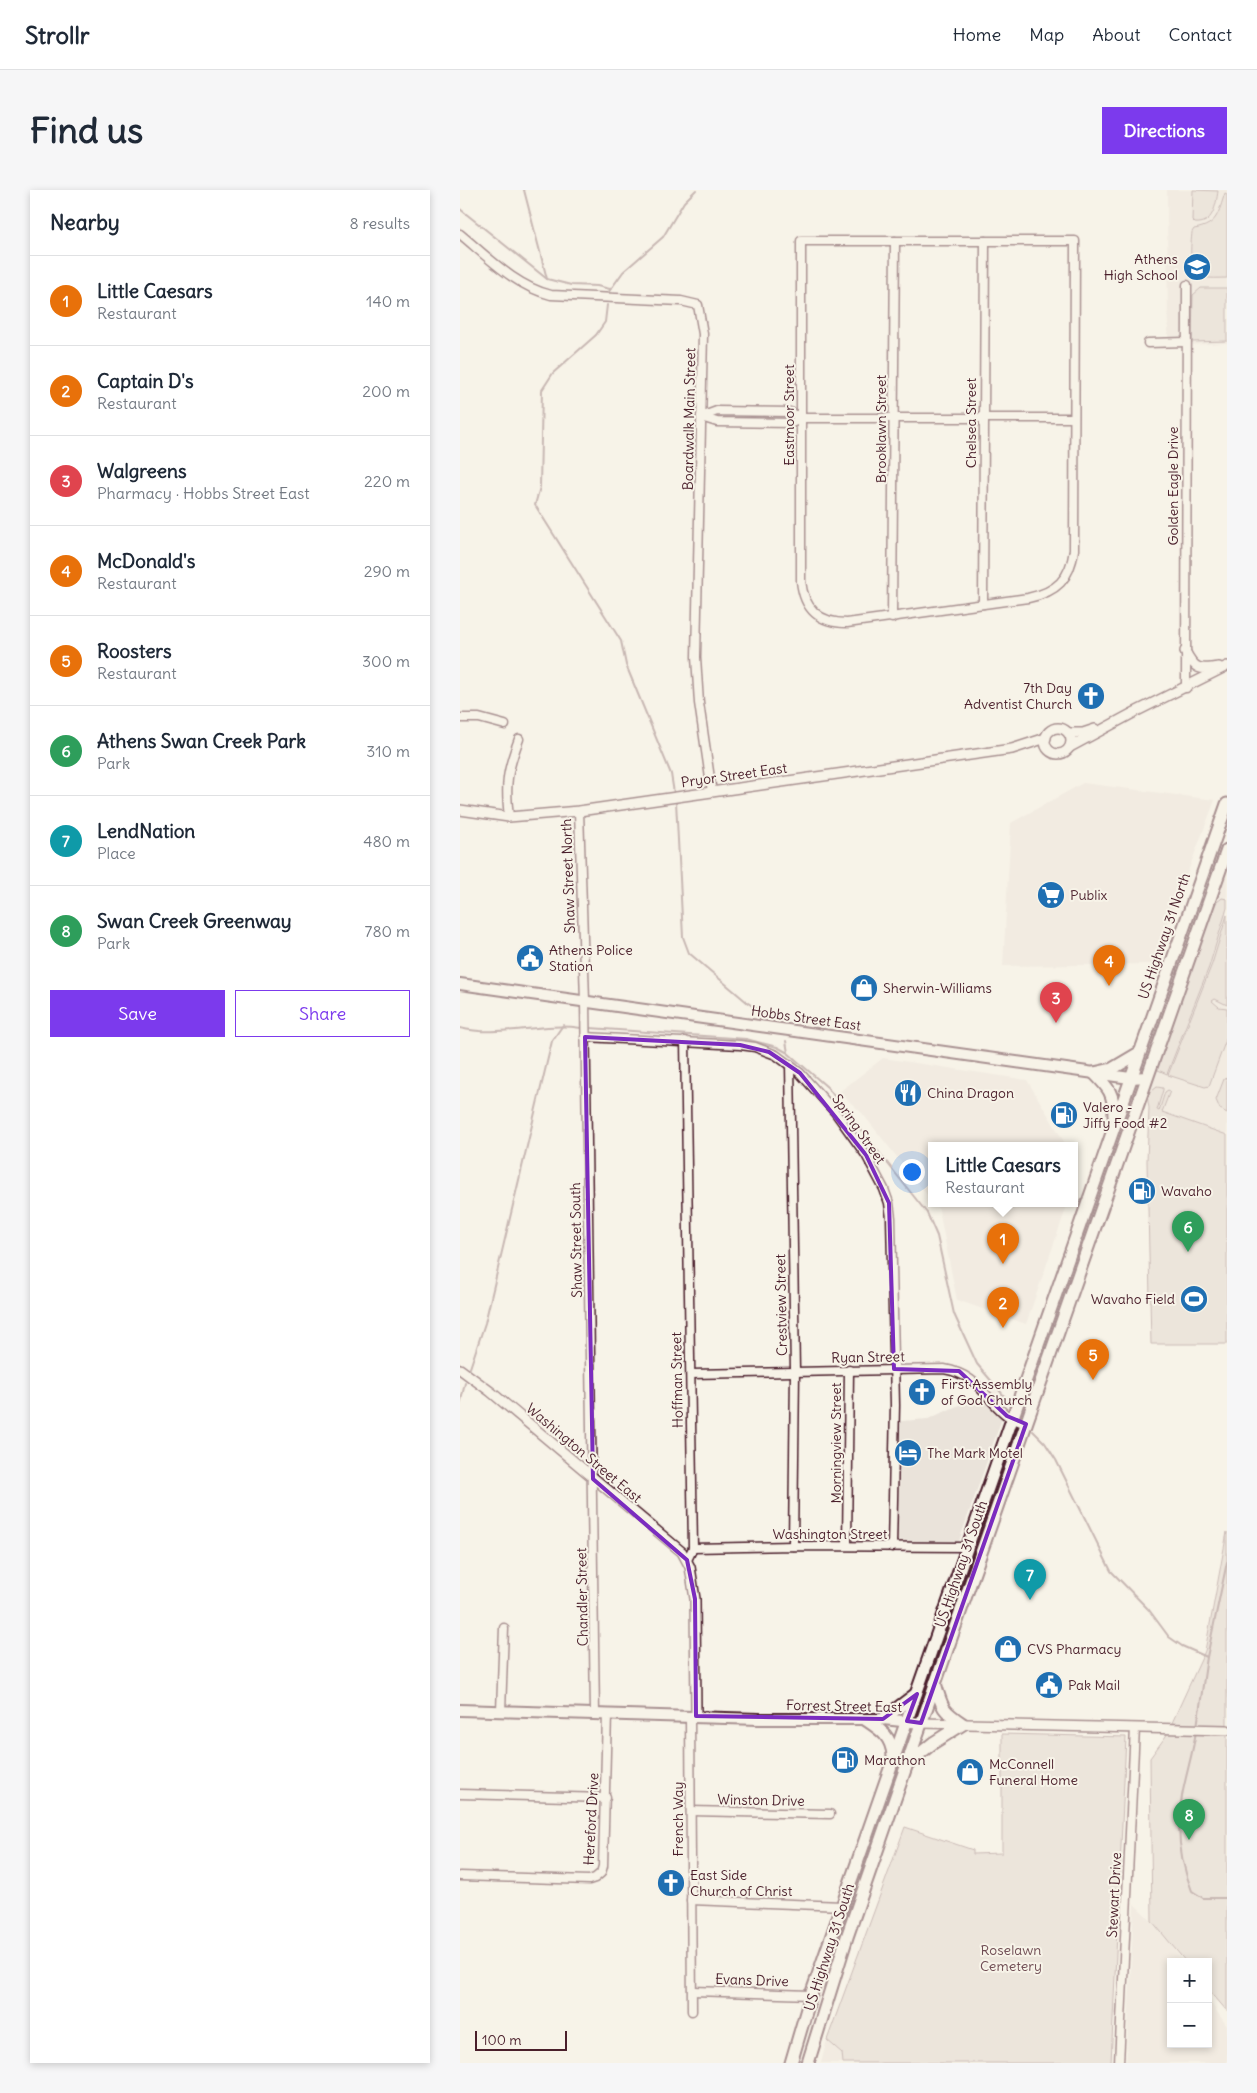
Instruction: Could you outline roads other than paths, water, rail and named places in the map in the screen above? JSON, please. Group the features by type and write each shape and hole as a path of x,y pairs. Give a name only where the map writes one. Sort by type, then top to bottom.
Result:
{"main road":[{"name":"US Highway 31 North","path":"1130,1078 1227,804"},
{"path":"1148,1077 1227,850"},
{"name":"Hobbs Street East","path":"460,984 764,1025 1130,1078 1148,1077"},
{"path":"1094,1072 1112,1068 1139,1053"},
{"path":"1094,1072 1107,1085 1114,1100 1114,1125"},
{"name":"US Highway 31 South","path":"808,2063 847,1937 1148,1077"},
{"name":"US Highway 31 South","path":"791,2063 811,1995 1130,1078"},
{"path":"907,1764 963,1724 946,1712 942,1706 935,1683"},
{"path":"883,1719 916,1694"},
{"name":"Forrest Street East","path":"460,1710 883,1719 921,1723"},
{"path":"866,1720 884,1732 889,1739 893,1759"}],"street":[{"name":"Boardwalk Main Street","path":"460,234 514,278 528,288 541,293 559,296 681,301 698,306 701,316 702,334 696,657 699,703 712,792"},
{"name":"Eastmoor Street","path":"801,241 895,241 1075,241 1074,550 1066,577 1055,588 1040,596 892,618 836,623 813,612 802,594 801,241"},
{"name":"Brooklawn Street","path":"892,618 895,241"},
{"name":"Chelsea Street","path":"983,604 985,241"},
{"name":"Golden Eagle Drive","path":"1186,688 1187,285"},
{"path":"1148,343 1186,342"},
{"path":"701,417 717,411 790,412 802,418 1073,418"},
{"path":"1186,651 1191,663 1196,668 1205,669 1227,666"},
{"path":"1070,747 1071,740 1069,734 1063,729 1056,728 1049,732 1046,738 1046,746 1051,752 1063,753 1105,727 1227,666"},
{"path":"460,718 479,718 505,725"},
{"path":"1069,734 1083,733 1105,727"},
{"name":"Pryor Street East","path":"460,810 509,818 579,811 1012,748 1046,738"},
{"path":"509,818 506,790 507,776 519,739"},
{"name":"Pryor Street East","path":"1012,748 1040,748 1051,752"},
{"name":"Shaw Street North","path":"579,811 585,1001"},
{"name":"Shaw Street South","path":"585,1001 593,1480"},
{"name":"Spring Street","path":"585,1037 685,1041 755,1047 769,1052 790,1064 835,1112 866,1155 884,1189 889,1203 891,1218 894,1369 892,1547"},
{"name":"Hoffman Street","path":"685,1041 693,1548 687,1560"},
{"name":"Crestview Street","path":"790,1064 794,1371 793,1546"},
{"name":"Ryan Street","path":"691,1374 944,1368 959,1371 972,1379 1007,1416 1026,1424"},
{"name":"Washington Street East","path":"460,1369 491,1392 593,1480 682,1552 687,1560"},
{"name":"Morningview Street","path":"848,1546 849,1370"},
{"name":"Chandler Street","path":"593,1480 596,1714"},
{"name":"Washington Street","path":"693,1548 793,1546 967,1547"},
{"path":"687,1560 693,1580 695,1598 693,1716"},
{"path":"501,1711 504,1628"},
{"name":"Hereford Drive","path":"460,1876 588,1880 595,1878 601,1873 603,1866 606,1798 607,1714"},
{"name":"French Way","path":"692,2011 691,1810 693,1716"},
{"name":"Forrest Street East","path":"921,1723 1225,1730"},
{"name":"Stewart Drive","path":"1118,2063 1135,1728"},
{"path":"460,1794 606,1798"},
{"name":"Winston Drive","path":"691,1810 830,1814"},
{"path":"691,1900 842,1906"},
{"name":"Evans Drive","path":"693,1991 811,1995"}],"waterway":[{"path":"524,190 547,279"},
{"path":"608,293 623,272 663,237 684,202 696,190"},
{"path":"460,209 547,279 571,285 597,286 610,289"},
{"path":"607,305 605,322 596,335 553,373 542,390 540,487 535,505 621,641 626,665 671,774 674,793"},
{"path":"676,801 683,937 689,953 748,1003 766,1015"},
{"path":"470,1368 485,1323 552,1041 563,1025"},
{"path":"460,1028 475,1031 505,1031 551,1027 581,1028"},
{"path":"590,1028 746,1039 777,1047 788,1053 827,1087 927,1213 937,1236 954,1314 977,1364 1010,1403"},
{"path":"786,1041 788,1053"},
{"path":"460,1405 465,1383"},
{"path":"1033,1431 1045,1443 1056,1460 1111,1571 1149,1610 1169,1637 1182,1646 1207,1657"},
{"path":"1197,1727 1207,1657 1227,1562"},
{"path":"1196,1731 1180,1808 1179,1832 1182,1856 1192,1891 1203,1898 1227,1898"}],"place":[{"name":"Athens High School","path":"1197,267"},
{"name":"7th Day Adventist Church","path":"1091,696"},
{"name":"Publix","path":"1051,895"},
{"name":"Athens Police Station","path":"530,958"},
{"name":"McDonald's","path":"1109,986"},
{"name":"Sherwin-Williams","path":"864,988"},
{"name":"Walgreens","path":"1056,1023"},
{"name":"China Dragon","path":"908,1093"},
{"name":"Valero - Jiffy Food #2","path":"1064,1115"},
{"name":"Wavaho","path":"1142,1191"},
{"name":"Athens Swan Creek Park","path":"1188,1252"},
{"name":"Little Caesars","path":"1003,1264"},
{"name":"Wavaho Field","path":"1194,1299"},
{"name":"Captain D's","path":"1003,1328"},
{"name":"Roosters","path":"1093,1380"},
{"name":"First Assembly of God Church","path":"922,1392"},
{"name":"The Mark Motel","path":"908,1453"},
{"name":"LendNation","path":"1030,1600"},
{"name":"CVS Pharmacy","path":"1008,1649"},
{"name":"Pak Mail","path":"1049,1685"},
{"name":"Marathon","path":"845,1760"},
{"name":"McConnell Funeral Home","path":"970,1772"},
{"name":"Swan Creek Greenway","path":"1189,1840"},
{"name":"East Side Church of Christ","path":"671,1883"}],"park label":[{"name":"Roselawn Cemetery","path":"1011,1958"}]}
